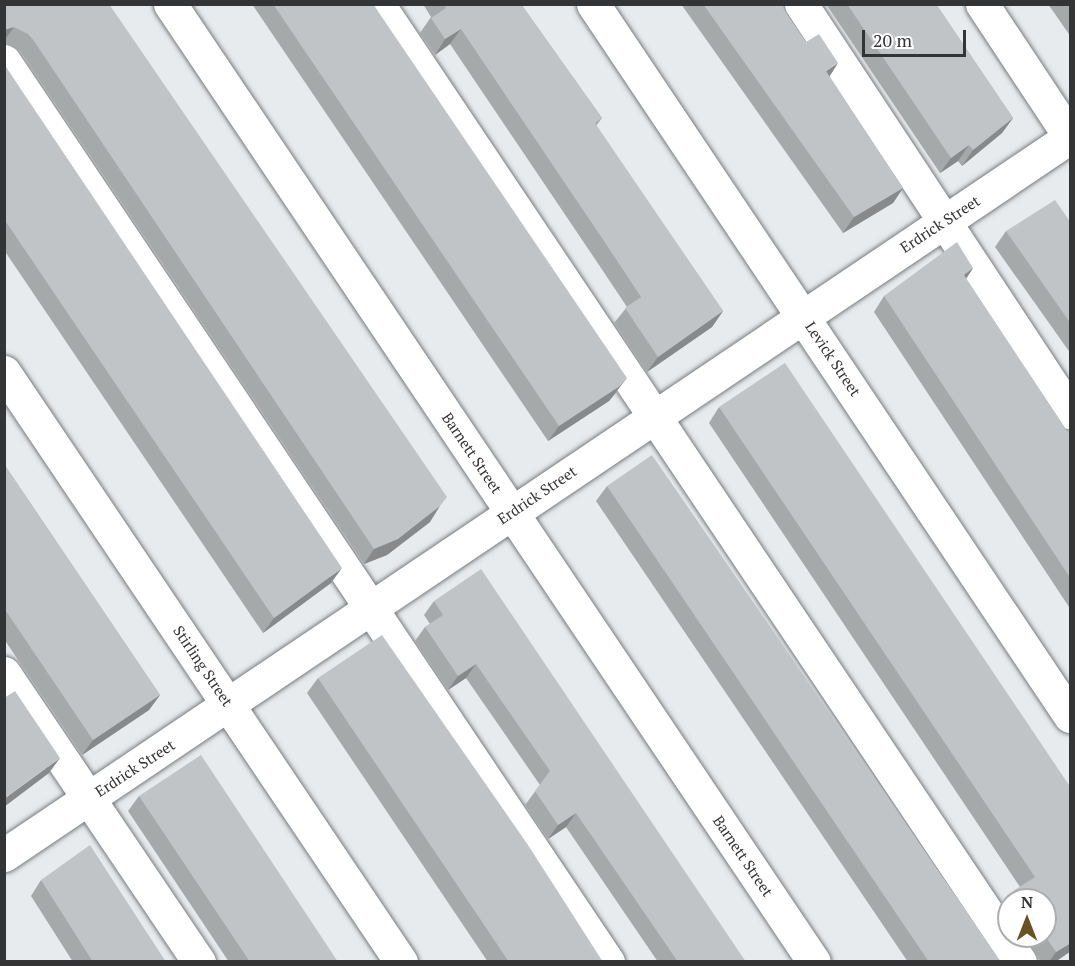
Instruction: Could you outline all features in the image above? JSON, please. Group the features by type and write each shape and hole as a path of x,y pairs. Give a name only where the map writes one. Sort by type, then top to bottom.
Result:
{"main road":[{"name":"Barnett Street","path":"170,4 814,962"},
{"path":"378,4 1020,962"},
{"name":"Levick Street","path":"593,4 1071,716"},
{"path":"801,4 948,219 961,251 1071,412"},
{"path":"982,4 1071,137"},
{"path":"4,61 608,962"},
{"name":"Erdrick Street","path":"4,855 231,707 370,609 802,314 1071,137"},
{"name":"Stirling Street","path":"4,372 401,962"},
{"path":"4,673 90,797 199,962"}],"building":[{"path":"4,4 109,4 447,497 440,506 398,539 374,549 30,35 14,27 4,30"},
{"path":"273,4 373,4 627,378 620,386 559,426"},
{"path":"444,4 521,4 602,118 595,123 723,311 658,357 625,308 641,297 608,247 461,29 445,39 431,18 446,8"},
{"path":"703,4 780,4 806,42 819,34 838,63 826,71 903,188 854,217"},
{"path":"847,4 936,4 1013,118 973,150 969,145 951,158"},
{"path":"4,64 342,568 274,618 4,219"},
{"path":"1055,200 1071,223 1071,324 1006,231"},
{"path":"957,242 973,268 964,275 1071,437 1071,579 884,296"},
{"path":"785,363 1071,788 1071,943 1056,952 1053,948 1057,948 1057,888 1018,888 1035,877 719,407"},
{"path":"652,455 1001,962 929,962 607,486"},
{"path":"4,464 160,695 93,740 4,608"},
{"path":"481,569 746,962 678,962 576,813 558,825 535,791 550,771 476,664 458,676 425,627 443,615 434,601"},
{"path":"382,635 528,845 603,962 509,962 318,678"},
{"path":"15,691 60,758 4,799 4,698"},
{"path":"201,755 338,962 250,962 139,796"},
{"path":"90,845 166,962 93,962 41,880"}]}
